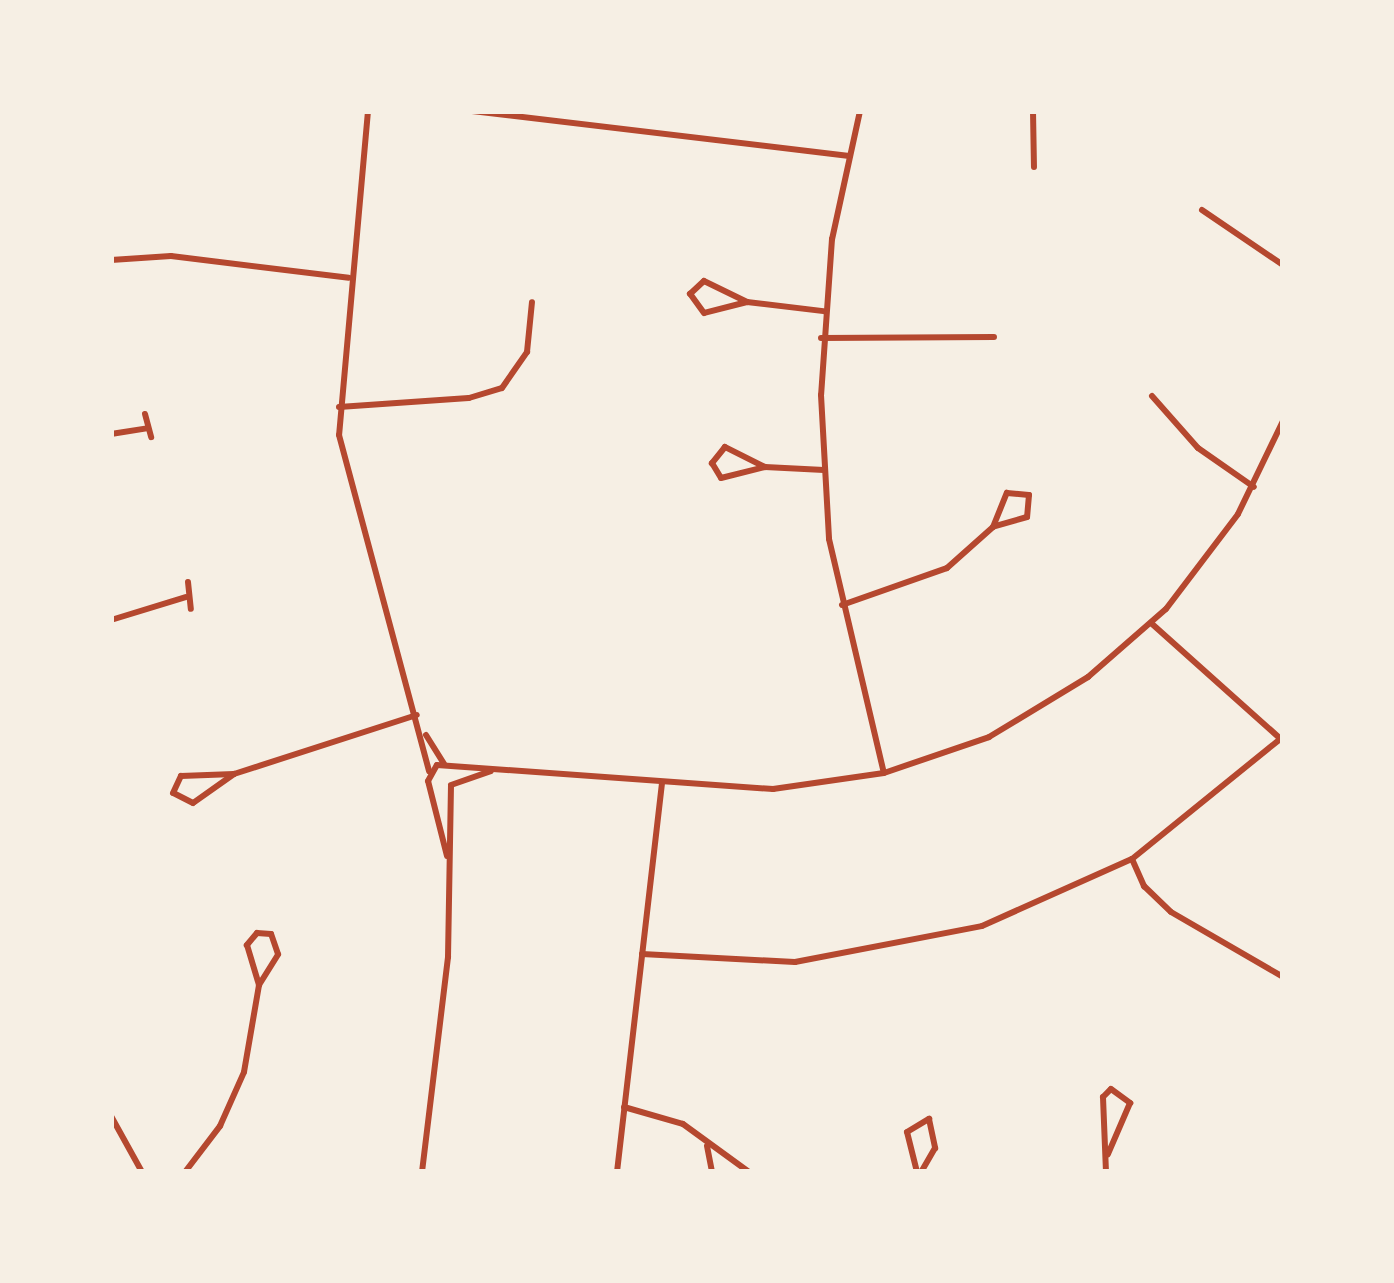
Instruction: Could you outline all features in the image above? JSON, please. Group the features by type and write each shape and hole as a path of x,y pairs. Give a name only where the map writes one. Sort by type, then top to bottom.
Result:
{"street":[{"path":"368,111 338,407 347,488 417,715 446,766 451,786 446,974 422,1172"},
{"path":"472,111 849,156"},
{"path":"554,122 555,111"},
{"path":"860,111 823,311 824,470 842,605 884,773"},
{"path":"1033,111 1034,166"},
{"path":"1202,210 1283,265"},
{"path":"111,260 171,256 349,278"},
{"path":"747,302 704,313 690,294 704,281 747,302 823,311"},
{"path":"338,407 469,398 502,388 526,352 532,302"},
{"path":"821,338 994,337"},
{"path":"1152,396 1198,448 1254,488"},
{"path":"146,414 152,437"},
{"path":"429,772 446,766 772,789 884,773 960,750 1028,717 1151,623 1254,488 1283,421"},
{"path":"111,434 147,428"},
{"path":"765,467 725,447 712,463 721,478 765,467 824,470"},
{"path":"842,605 947,568 993,527 1007,494 1029,496 1027,517 993,527"},
{"path":"188,582 190,609"},
{"path":"111,620 186,597"},
{"path":"642,954 796,962 913,943 982,926 1132,859 1282,740 1151,623"},
{"path":"235,774 193,803 173,793 181,776 235,774 417,715"},
{"path":"424,732 447,856"},
{"path":"433,789 495,770"},
{"path":"617,1172 662,783"},
{"path":"1132,859 1144,886 1171,913 1281,976 1283,987"},
{"path":"185,1172 220,1126 244,1072 259,986 278,954 271,934 257,933 247,953 259,986"},
{"path":"1106,1172 1103,1097 1112,1089 1130,1103 1108,1154"},
{"path":"624,1107 682,1124 749,1172"},
{"path":"111,1116 142,1172"},
{"path":"929,1119 935,1148 919,1172 908,1132 929,1119"},
{"path":"707,1145 712,1172"},
{"path":"1283,1156 1283,1169"}]}
